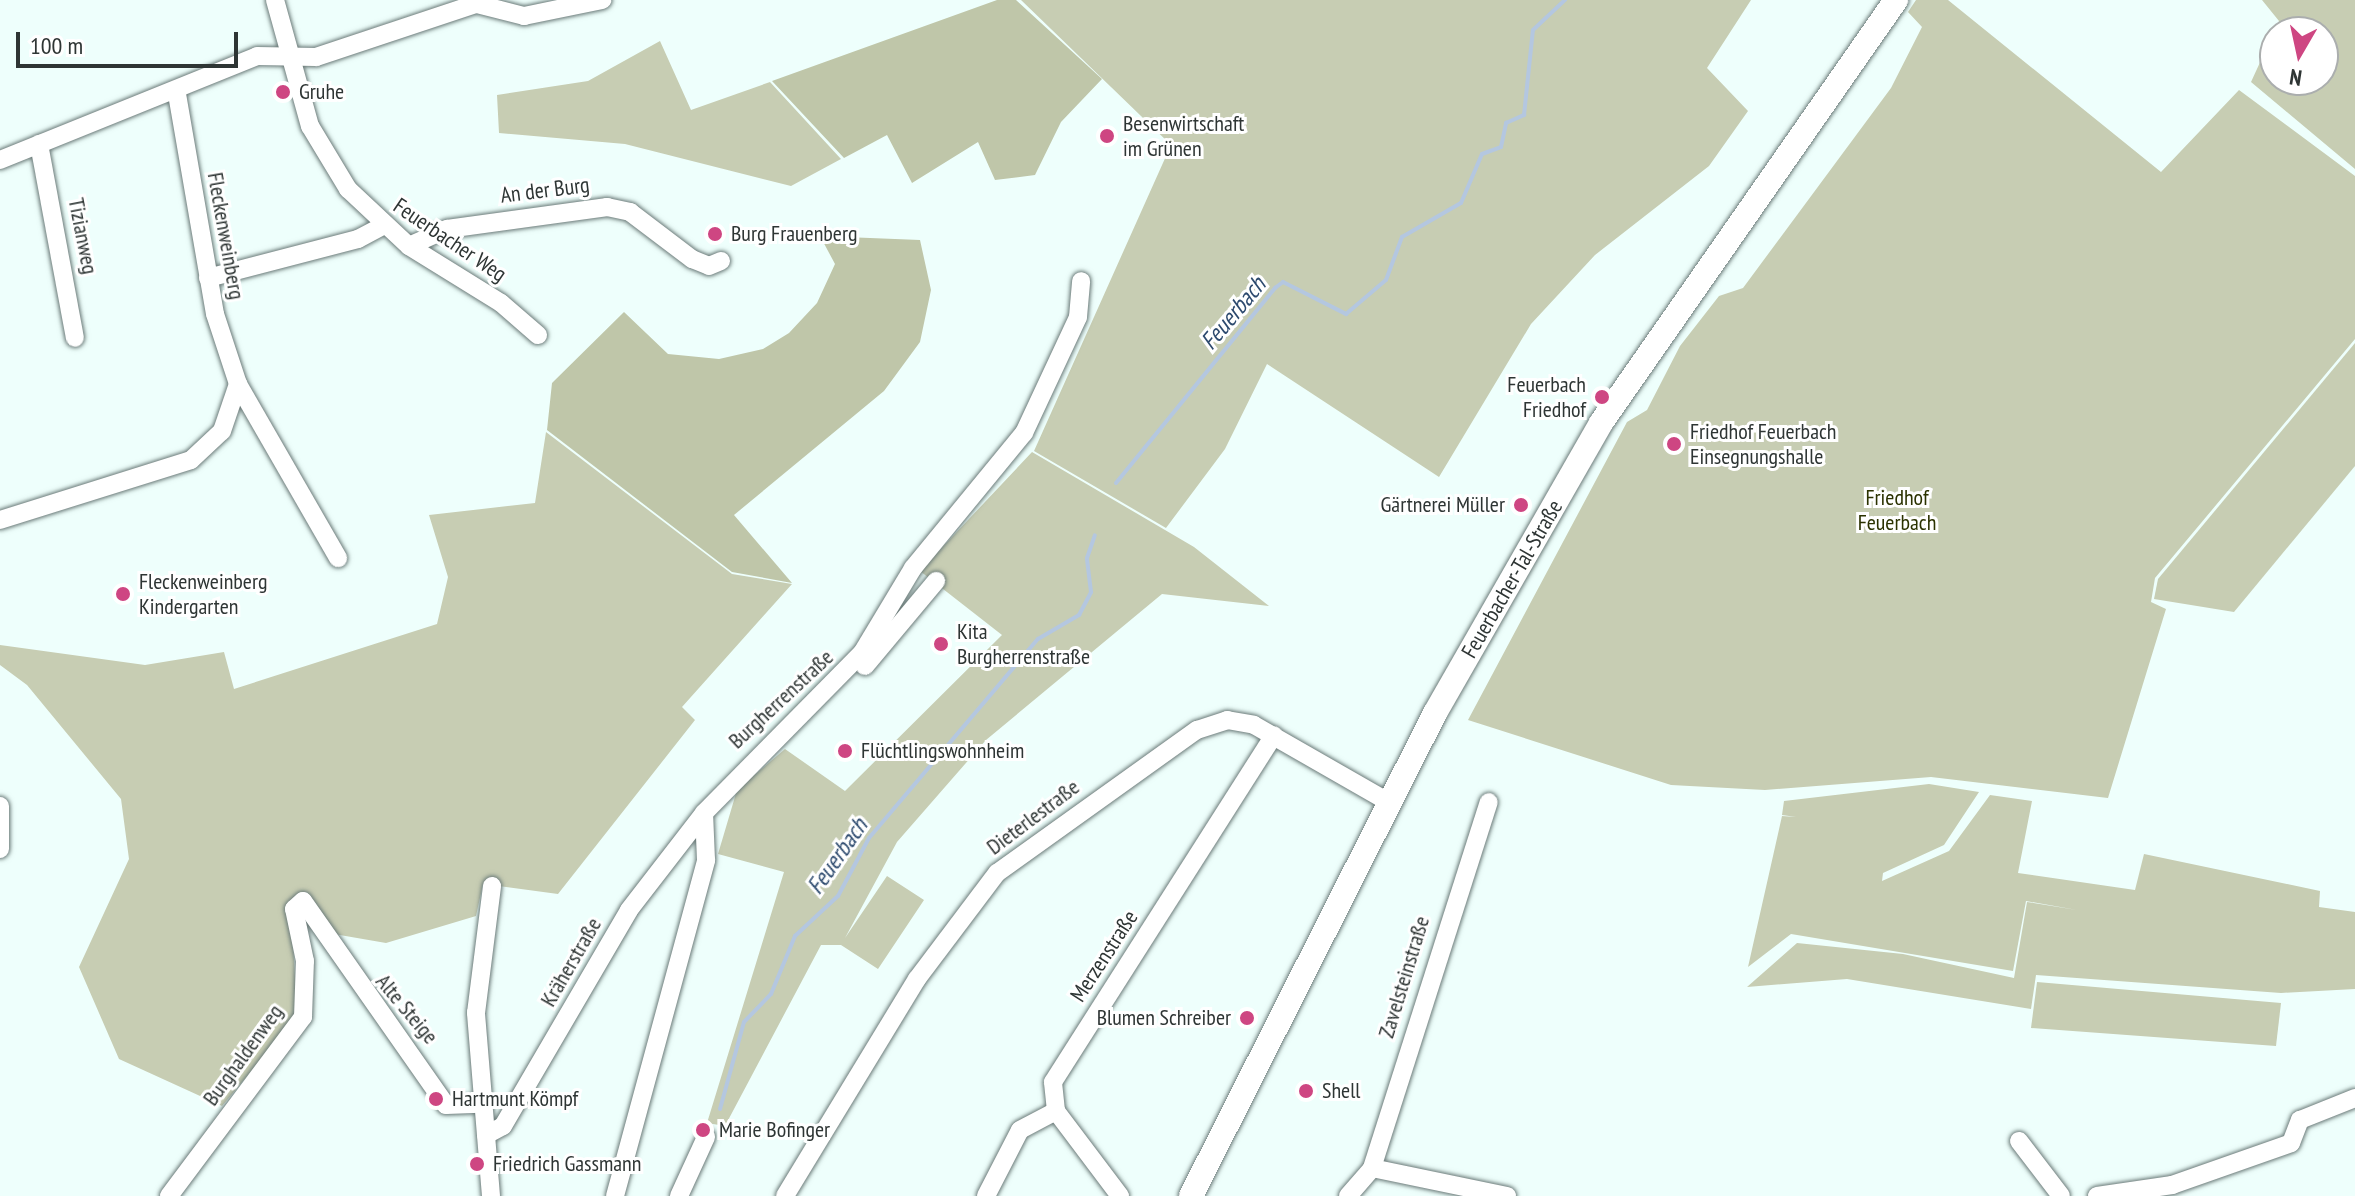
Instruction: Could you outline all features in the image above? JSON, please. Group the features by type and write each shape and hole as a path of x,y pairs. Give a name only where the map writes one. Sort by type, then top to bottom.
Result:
{"main road":[{"name":"Feuerbacher-Tal-Straße","path":"1191,1196 1392,804 1435,713 1636,366 1896,0"}],"street":[{"name":"Feuerbacher Weg","path":"275,0 288,57 327,157 382,226 538,335"},
{"path":"0,160 177,94 257,56 316,57 482,2 524,16 602,0"},
{"name":"Fleckenweinberg","path":"177,94 208,278 238,384 338,558"},
{"name":"Tizianweg","path":"39,144 75,338"},
{"name":"An der Burg","path":"409,246 447,229 607,207 630,212 692,259 709,266 721,261"},
{"path":"208,278 358,239 382,226"},
{"name":"Burgherrenstraße","path":"704,813 836,682 913,568 1024,433 1078,317 1081,281"},
{"path":"0,520 191,460 222,431 238,384"},
{"path":"836,682 854,678 936,581"},
{"name":"Dieterlestraße","path":"785,1196 917,979 997,873 1197,730 1227,720 1274,735 1392,804"},
{"name":"Merzenstraße","path":"1056,1111 1056,1075 1274,735"},
{"name":"Zavelsteinstraße","path":"1348,1196 1372,1168 1489,802"},
{"path":"0,806 0,849"},
{"path":"615,1196 706,860 704,813"},
{"name":"Kräherstraße","path":"486,1135 503,1126 629,910 704,813"},
{"path":"491,1196 480,1104 476,1013 492,886"},
{"name":"Alte Steige","path":"298,926 294,909 309,903 363,997 426,1069 446,1105 480,1104"},
{"name":"Burghaldenweg","path":"169,1196 303,1017 298,926"},
{"path":"2097,1196 2172,1185 2291,1143 2300,1120 2355,1098"},
{"path":"986,1196 1020,1130 1056,1111 1120,1196"},
{"path":"679,1196 706,1137"},
{"path":"2019,1141 2061,1196"},
{"path":"1372,1168 1507,1196"}],"green space":[{"path":"997,0 1016,0 1102,79 1061,122 1035,175 995,180 978,142 912,183 887,135 844,158 772,81"},
{"path":"1021,0 1751,0 1707,68 1748,111 1709,166 1595,255 1531,324 1439,477 1267,364 1225,449 1166,528 1034,451 1171,145"},
{"name":"Friedhof Feuerbach","path":"1916,0 1948,0 2161,172 2239,90 2355,176 2355,339 2155,578 2151,602 2166,609 2108,798 1931,777 1765,790 1671,785 1468,720 1627,422 1647,410 1680,346 1719,296 1743,288 1891,88 1922,27 1908,12"},
{"path":"2262,0 2355,0 2355,169 2268,96 2339,96 2339,16 2275,16"},
{"path":"660,41 691,110 770,82 841,159 791,186 625,144 499,133 497,95 588,81"},
{"path":"2259,65 2259,89 2251,82"},
{"path":"820,236 920,240 931,290 920,342 884,391 734,515 792,583 732,572 547,430 552,383 624,312 668,354 719,359 763,349 789,333 817,303 835,264"},
{"path":"2355,343 2355,466 2234,612 2154,599 2158,579"},
{"path":"546,432 732,574 792,584 682,707 695,720 558,894 483,884 476,916 386,943 334,934 307,892 291,904 297,1016 222,1106 119,1059 79,967 129,859 121,799 27,685 0,665 0,645 145,665 224,652 234,689 437,624 448,577 429,515 535,503"},
{"path":"1032,452 1194,547 1269,606 1162,594 986,740 897,842 845,938 887,876 924,900 878,969 841,945 821,945 725,1126 707,1123 784,872 718,854 737,790 785,749 845,791 1002,635 920,571"},
{"path":"1929,784 1979,792 1944,845 1883,873 1882,881 1949,851 1990,795 2032,801 2018,873 2135,890 2144,854 2320,891 2319,907 2355,912 2355,989 2281,993 2036,975 2031,1009 1847,979 1747,987 1797,943 1903,954 2014,978 2027,902 2077,910 2026,901 2013,971 1791,934 1748,967 1782,816 1796,817 1782,815 1784,801"},
{"path":"2037,982 2281,1003 2276,1046 2031,1028"}],"waterway":[{"name":"Feuerbach","path":"1116,483 1275,288 1283,282 1346,314 1386,280 1402,237 1461,203 1482,154 1501,147 1506,123 1524,115 1533,30 1565,0"},
{"name":"Feuerbach","path":"720,1109 744,1022 771,994 795,936 838,896 869,838 1038,639 1079,615 1091,592 1087,558 1095,535"}],"place":[{"name":"Gruhe","path":"283,92"},
{"name":"Besenwirtschaft im Grünen","path":"1107,136"},
{"name":"Burg Frauenberg","path":"715,234"},
{"name":"Feuerbach Friedhof","path":"1602,397"},
{"name":"Friedhof Feuerbach Einsegnungshalle","path":"1674,444"},
{"name":"Gärtnerei Müller","path":"1521,505"},
{"name":"Fleckenweinberg Kindergarten","path":"123,594"},
{"name":"Kita Burgherrenstraße","path":"941,644"},
{"name":"Flüchtlingswohnheim","path":"845,751"},
{"name":"Blumen Schreiber","path":"1247,1018"},
{"name":"Shell","path":"1306,1091"},
{"name":"Hartmunt Kömpf","path":"436,1099"},
{"name":"Marie Bofinger","path":"703,1130"},
{"name":"Friedrich Gassmann","path":"477,1164"}]}
